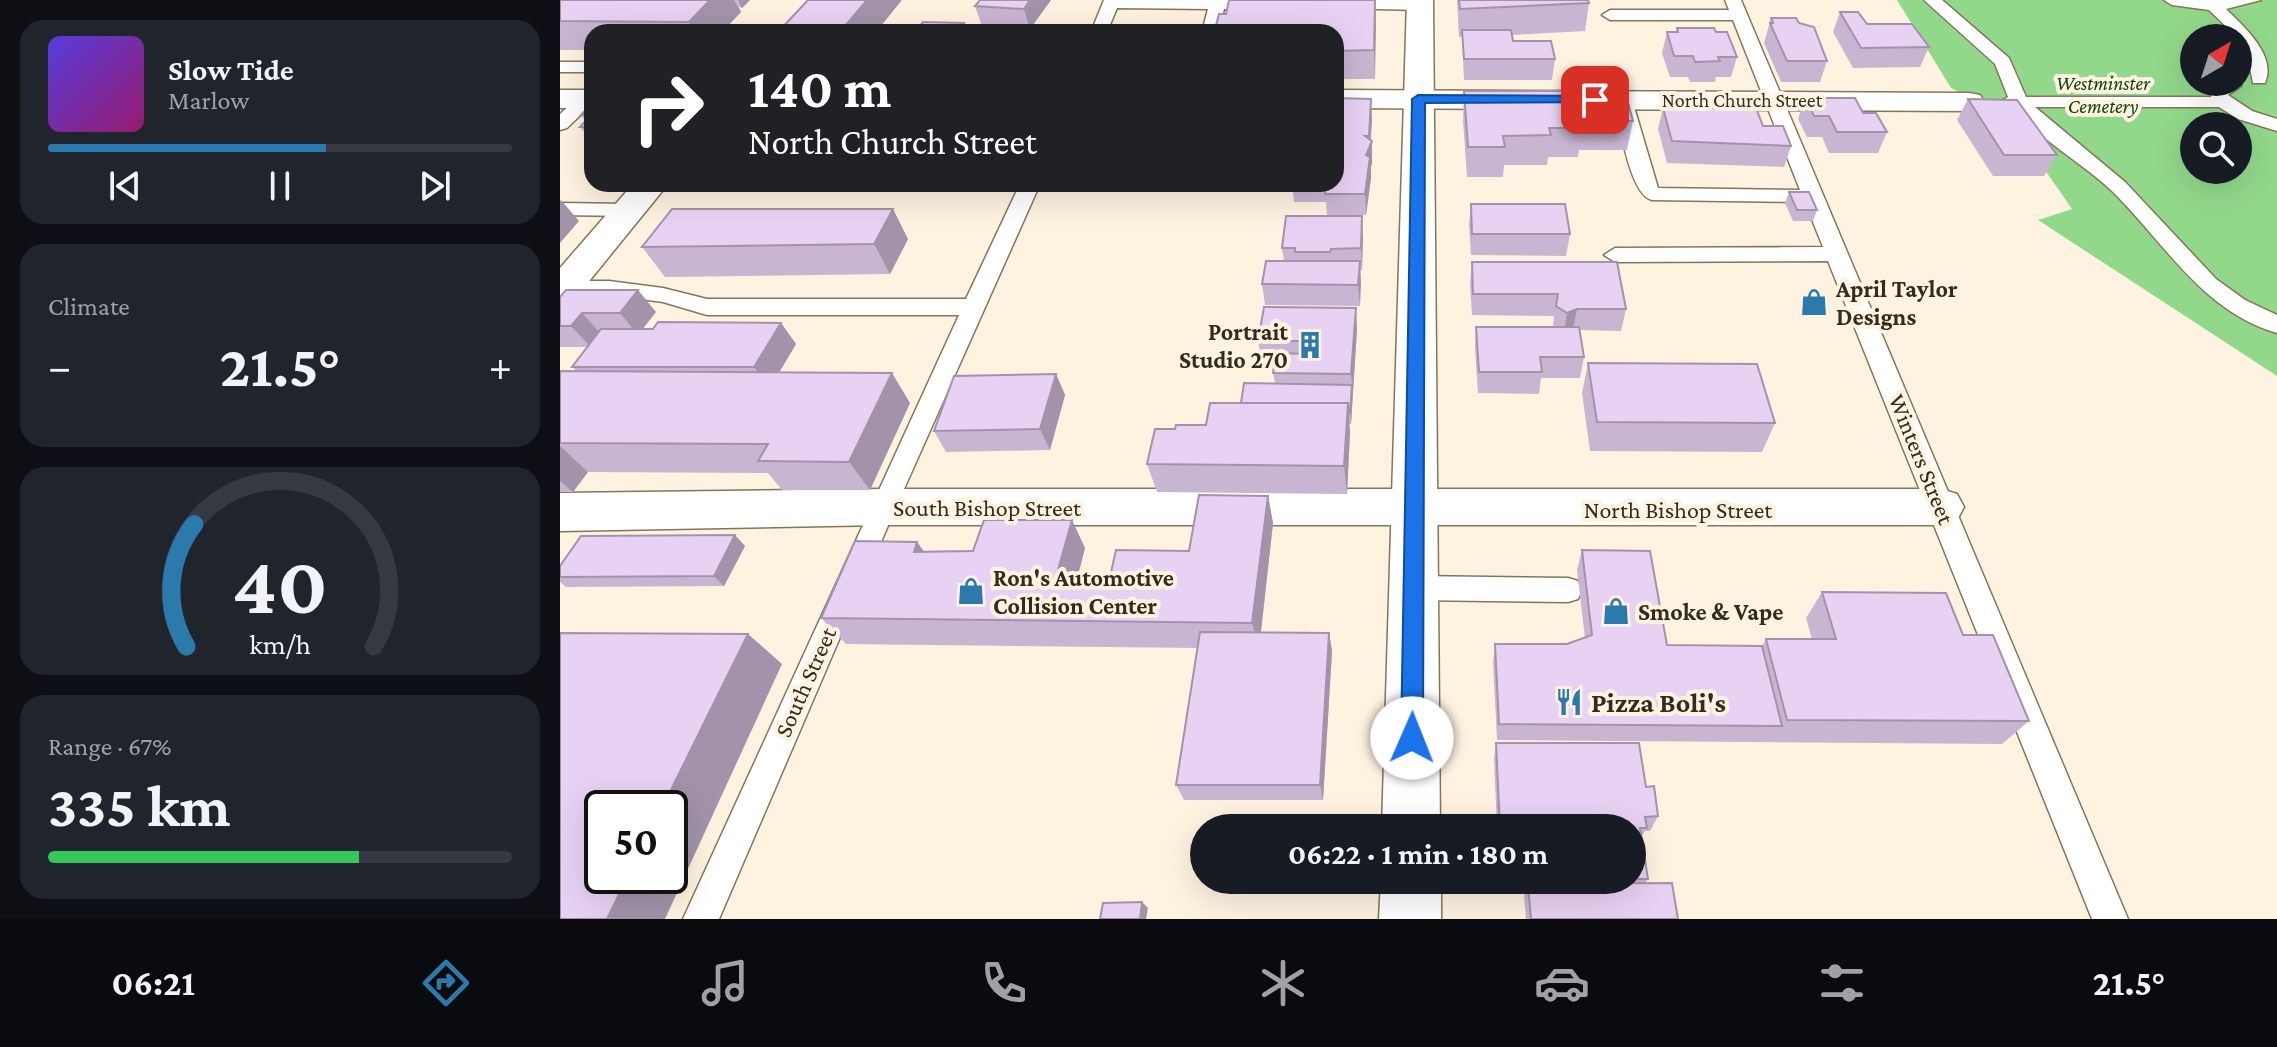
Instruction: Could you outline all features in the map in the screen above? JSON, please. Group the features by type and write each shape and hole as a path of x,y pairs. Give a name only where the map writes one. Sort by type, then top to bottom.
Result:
{"street":[{"path":"1411,814 1420,2"},
{"name":"North Church Street","path":"1344,99 1969,102"},
{"path":"562,290 639,197"},
{"name":"South Bishop Street","path":"560,512 882,507 1415,509"},
{"name":"North Bishop Street","path":"1415,509 1941,507"},
{"path":"1410,919 1411,894"}],"lane":[{"path":"1932,0 2003,62 2019,102 2051,133 2118,186 2208,284 2237,305 2277,325"},
{"path":"2172,0 2213,5 2253,0"},
{"path":"1102,24 1112,2 1279,5"},
{"path":"1324,5 1420,2"},
{"path":"1212,24 1217,4"},
{"path":"2213,5 2246,41 2268,76"},
{"path":"1610,15 1736,7"},
{"name":"Winters Street","path":"1736,7 2110,919"},
{"path":"560,67 584,67"},
{"path":"2220,96 2245,115 2277,125"},
{"path":"560,124 580,99"},
{"path":"1623,100 1645,186 1652,194 1812,196"},
{"path":"1969,102 2224,102"},
{"name":"South Street","path":"701,919 882,507 1026,192"},
{"path":"560,209 639,197"},
{"path":"1615,255 1839,254"},
{"path":"562,290 609,288 663,295 707,307 974,307"},
{"path":"1414,588 1568,590"}],"green space":[{"name":"Westminster Cemetery","path":"1897,0 2277,0 2277,376 2038,220 2072,209 2008,117 1951,88"}],"building":[{"path":"560,0 710,0 689,22 560,21"},
{"path":"808,0 867,0 847,24 786,24"},
{"path":"980,0 1030,0 1024,9 975,6"},
{"path":"1229,0 1375,0 1374,50 1344,51 1344,24 1216,24 1219,14 1226,14"},
{"path":"1459,0 1588,0 1589,3 1460,9"},
{"path":"1840,12 1858,12 1867,24 1912,24 1929,47 1861,48"},
{"path":"1771,18 1796,18 1799,23 1814,27 1827,61 1787,61 1770,23 1773,23"},
{"path":"923,22 964,23 963,24 921,24"},
{"path":"1677,28 1714,28 1716,32 1727,32 1737,57 1695,62 1693,56 1674,56 1667,32 1678,32"},
{"path":"1462,30 1511,30 1513,41 1551,41 1555,59 1464,59"},
{"path":"1464,91 1625,91 1633,121 1581,121 1583,128 1549,128 1551,135 1503,136 1505,147 1468,147"},
{"path":"1344,98 1371,99 1369,136 1365,136 1372,141 1366,155 1370,157 1365,194 1325,194 1344,192"},
{"path":"1805,98 1855,98 1863,113 1876,113 1887,132 1837,132 1829,116 1814,116"},
{"path":"1968,99 2017,100 2057,155 2004,155"},
{"path":"1663,108 1756,108 1763,126 1783,126 1791,146 1672,141"},
{"path":"1789,192 1809,192 1817,210 1797,210"},
{"path":"1471,204 1565,204 1570,234 1472,234"},
{"path":"672,209 893,209 874,244 642,247"},
{"path":"1286,216 1362,216 1361,248 1295,252 1295,248 1282,248"},
{"path":"1266,261 1360,261 1358,285 1262,284"},
{"path":"1472,262 1617,262 1626,309 1577,309 1567,313 1556,306 1558,294 1473,294"},
{"path":"566,290 638,290 620,313 582,313 571,326 560,326 560,297"},
{"path":"1264,307 1356,308 1351,374 1273,373 1276,353 1308,354 1309,341 1258,341"},
{"path":"658,322 781,323 754,367 572,367 601,329 653,329"},
{"path":"1476,327 1579,327 1584,357 1540,357 1542,372 1479,372"},
{"path":"1588,363 1757,364 1775,423 1597,422"},
{"path":"560,371 892,373 849,462 758,461 768,444 560,443"},
{"path":"1056,374 1040,429 934,431 954,376"},
{"path":"1244,383 1352,385 1350,413 1348,403 1241,403"},
{"path":"1210,403 1348,403 1344,466 1147,464 1155,429 1206,425"},
{"name":"Ron's Automotive Collision Center","path":"1199,495 1268,496 1252,623 821,618 855,541 917,542 914,552 973,551 984,520 1072,520 1056,577 1110,577 1116,550 1189,551"},
{"path":"735,535 714,576 560,577 560,566 581,536"},
{"path":"1582,550 1650,551 1667,645 1762,646 1782,726 1499,724 1495,644 1567,644 1592,635"},
{"path":"1822,592 1946,593 1963,635 1993,635 2029,721 1787,720 1766,639 1836,639"},
{"path":"1200,632 1329,633 1320,785 1176,785"},
{"path":"560,633 748,634 671,790 584,790 584,894 619,894 607,919 560,919"},
{"path":"1496,743 1639,743 1646,787 1654,786 1658,816 1646,817 1646,814 1499,814"},
{"path":"1646,883 1672,883 1678,919 1531,919 1529,894 1646,894"},
{"path":"1142,902 1140,919 1100,919 1103,903"}],"place":[{"name":"April Taylor Designs","path":"1814,302"},
{"name":"Portrait Studio 270","path":"1310,345"},
{"name":"Ron's Automotive Collision Center","path":"971,591"},
{"name":"Smoke & Vape","path":"1616,611"},
{"name":"Pizza Boli's","path":"1569,702"}],"route":[{"path":"1412,738 1418,99 1595,100"}]}
